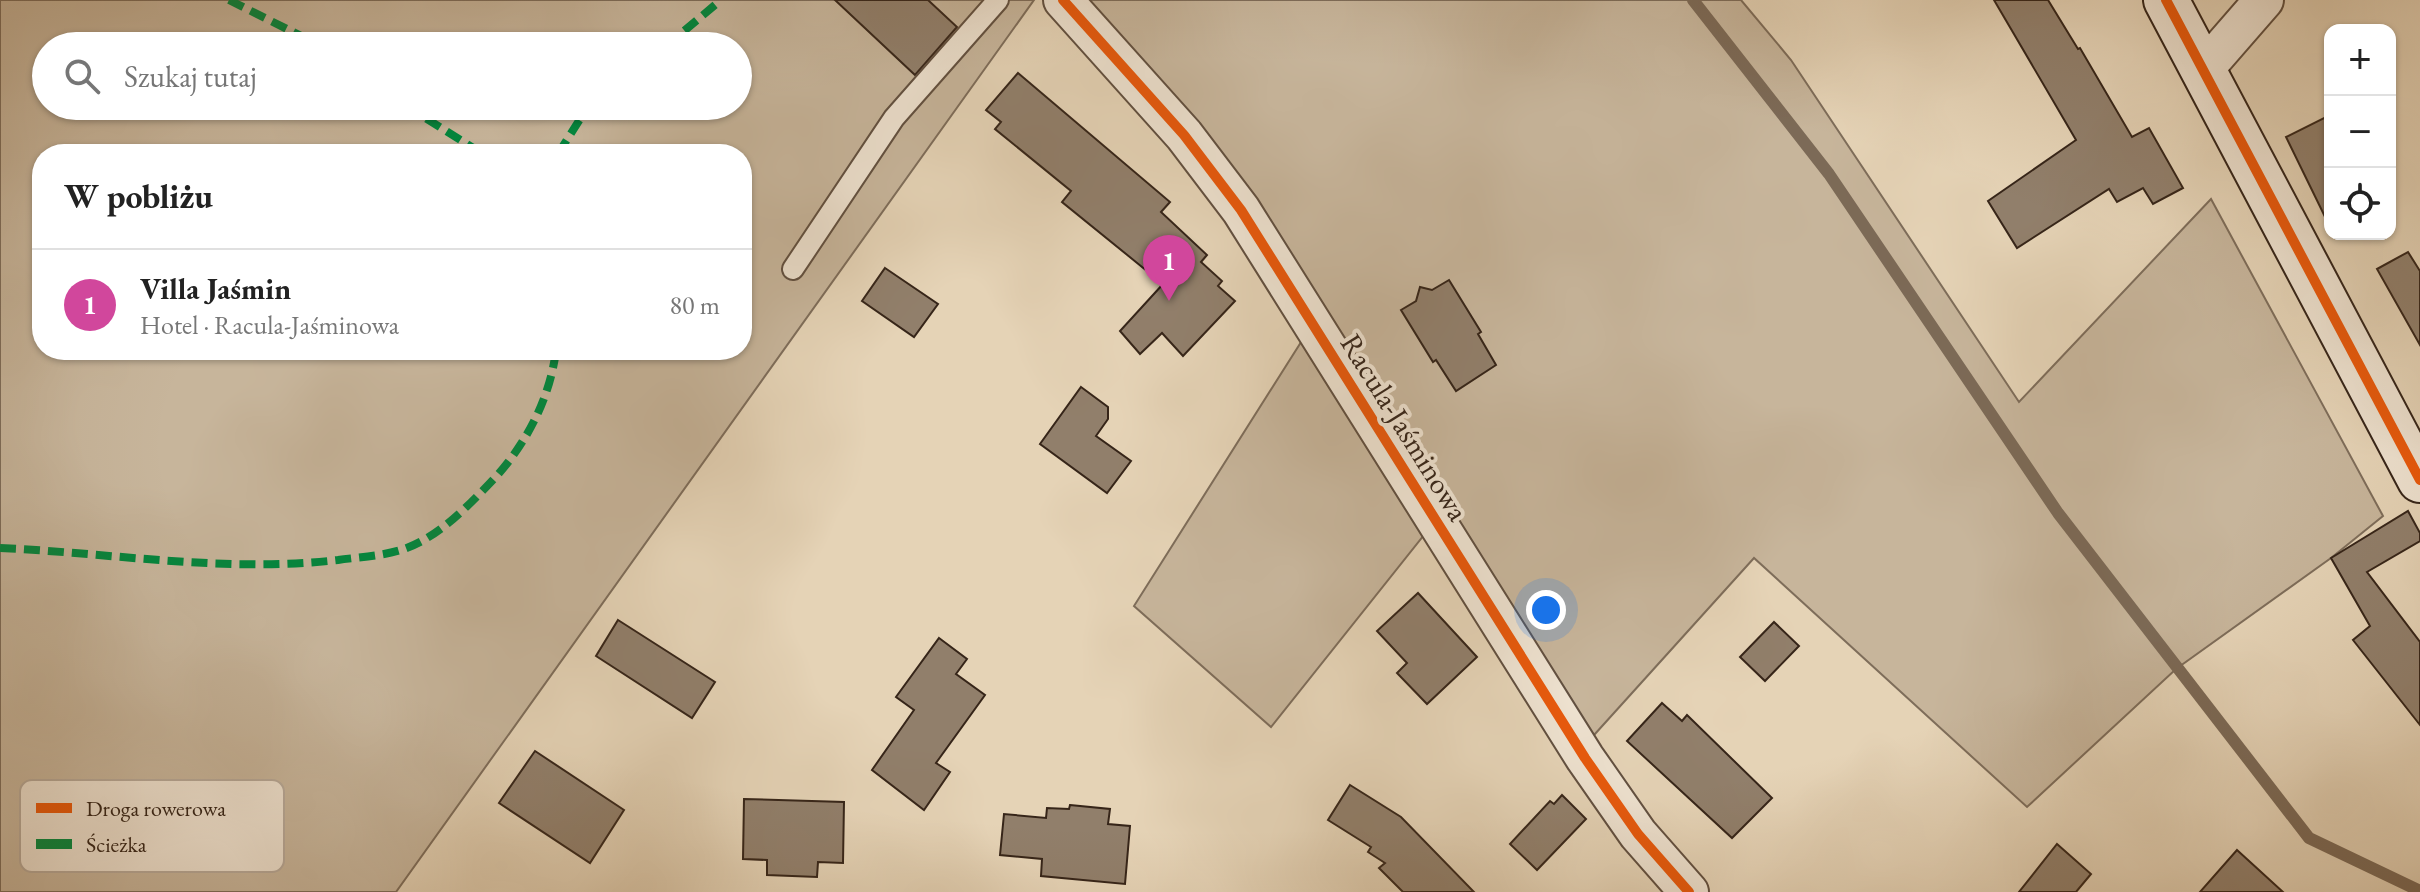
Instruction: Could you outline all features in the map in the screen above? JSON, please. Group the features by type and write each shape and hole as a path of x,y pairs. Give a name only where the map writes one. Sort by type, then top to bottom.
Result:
{"street":[{"name":"Racula-Jaśminowa","path":"1063,0 1184,135 1241,210 1585,758 1638,834 1689,892"},
{"path":"2166,0 2420,480"},
{"path":"2204,69 2264,0"}],"lane":[{"path":"793,269 894,118 998,0"}],"shaded area":[{"path":"0,0 1034,0 396,892 0,892"},
{"path":"1076,0 1741,0 1791,60 2019,402 2211,199 2383,516 2331,558 2176,669 2027,807 1754,558 1585,745 1436,520 1271,727 1134,606 1315,320"}],"building":[{"path":"835,0 928,0 957,27 915,75"},
{"path":"1994,0 2048,0 2132,137 2149,128 2183,188 2153,204 2143,188 2117,202 2109,189 2017,248 1988,201 2076,140"},
{"path":"1018,73 1170,202 1161,212 1207,255 1201,262 1222,281 1218,286 1235,301 1183,356 1162,333 1140,354 1120,331 1163,284 1062,202 1071,191 995,129 1001,122 986,110"},
{"path":"2324,118 2324,215 2286,137"},
{"path":"2408,252 2420,271 2420,345 2377,269"},
{"path":"885,268 938,304 914,337 862,301"},
{"path":"1449,280 1481,332 1478,334 1496,365 1456,391 1436,360 1433,362 1401,310 1416,301 1420,287 1432,290"},
{"path":"1081,387 1108,407 1108,419 1096,436 1131,461 1107,493 1040,444"},
{"path":"2408,511 2420,533 2420,541 2367,572 2420,642 2420,725 2353,640 2370,626 2331,558"},
{"path":"1418,593 1477,657 1427,704 1397,673 1407,663 1377,631"},
{"path":"618,620 715,682 692,718 596,656"},
{"path":"1774,622 1799,646 1765,681 1740,657"},
{"path":"939,638 967,659 956,674 985,695 936,763 950,772 924,810 872,770 914,710 896,697"},
{"path":"1662,703 1682,721 1687,715 1772,798 1732,838 1627,741"},
{"path":"535,751 624,810 590,863 499,803"},
{"path":"1350,785 1401,817 1474,892 1403,892 1379,868 1385,863 1368,852 1371,847 1328,820"},
{"path":"1562,795 1586,819 1537,870 1510,844 1550,801 1554,804"},
{"path":"744,799 844,802 843,863 818,862 817,877 767,875 767,860 743,859"},
{"path":"1070,805 1110,809 1108,824 1130,826 1125,884 1041,876 1042,859 1000,855 1004,814 1046,818 1047,808 1069,809"},
{"path":"2057,844 2091,874 2076,892 2019,892"},
{"path":"2237,850 2283,892 2200,892"}],"waterway":[{"path":"1693,0 1829,174 2058,513 2309,838 2420,891"}],"marked path":[{"path":"229,0 293,32"},
{"path":"683,32 721,0"},
{"path":"428,120 467,144"},
{"path":"564,144 579,120"},
{"path":"0,548 254,564 338,560 404,549 428,537 471,503 514,454 534,422 554,360"}],"cycle path":[{"path":"1063,0 1184,135 1241,210 1585,758 1638,834 1689,892"},
{"path":"2166,0 2420,480"}],"place":[{"name":"Villa Jaśmin","path":"1169,301"}]}
